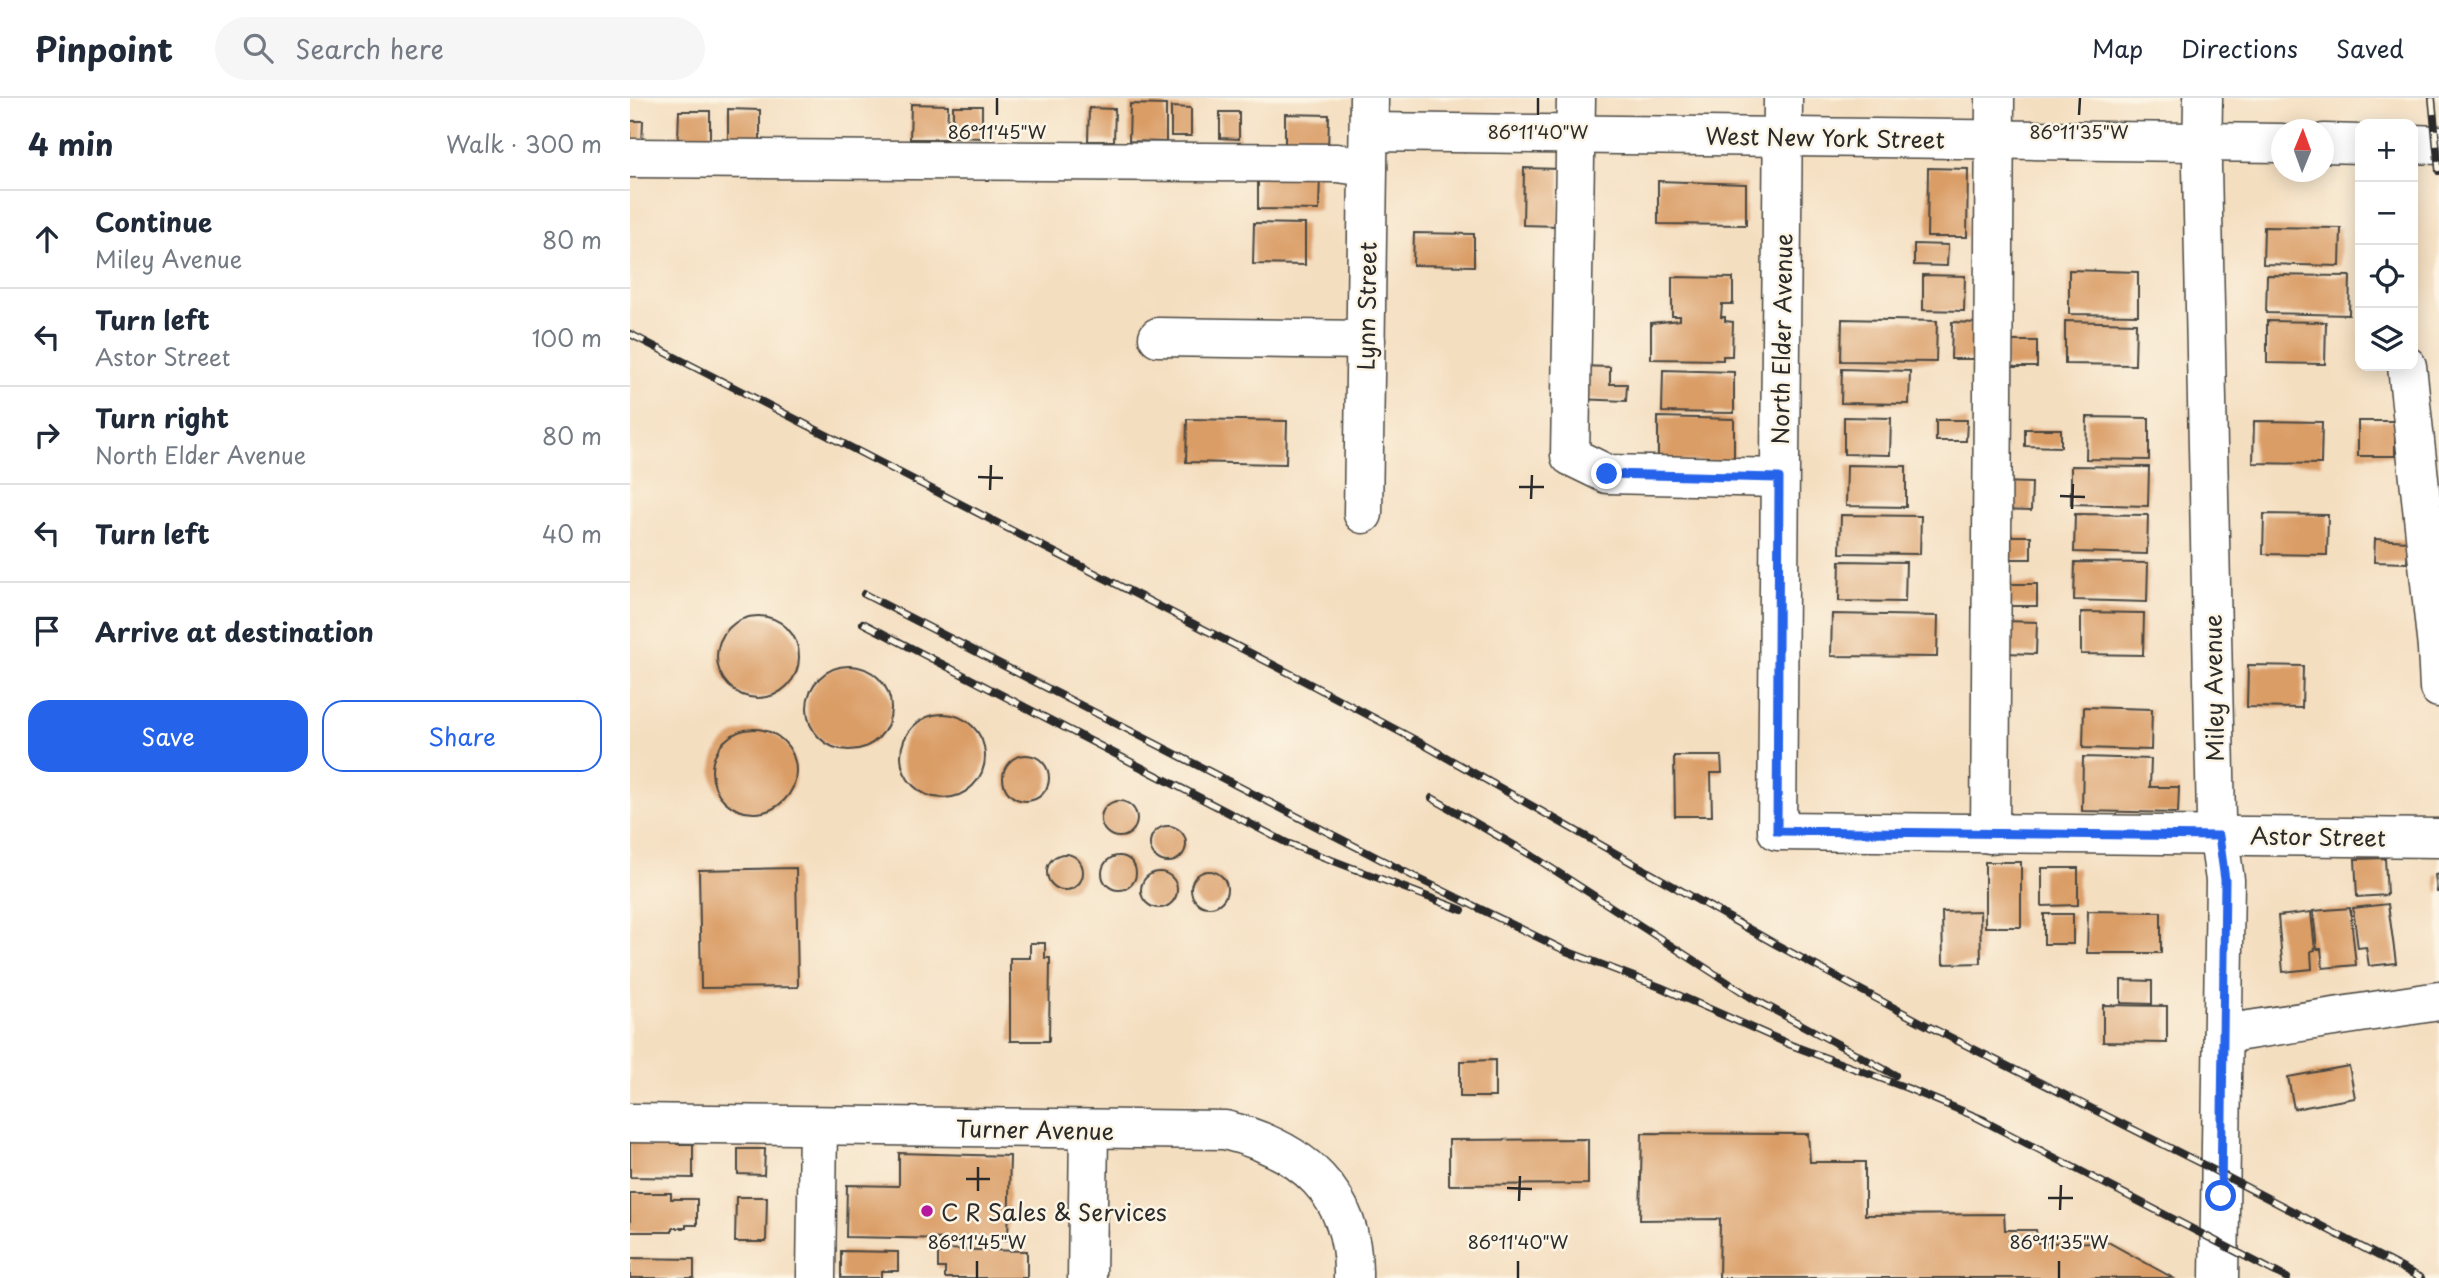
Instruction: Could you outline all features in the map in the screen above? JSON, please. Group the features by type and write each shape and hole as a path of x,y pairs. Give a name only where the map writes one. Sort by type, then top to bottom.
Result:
{"street":[{"name":"North Elder Avenue","path":"1777,831 1783,98"},
{"path":"1990,834 1995,98"},
{"name":"Miley Avenue","path":"2203,98 2216,819 2225,880 2219,1278"},
{"name":"West New York Street","path":"630,158 1337,163 1369,132 1576,116 1783,136 2271,143"},
{"path":"1576,116 1570,456 1607,474 1779,478"},
{"name":"Lynn Street","path":"1363,514 1369,132"},
{"path":"2334,143 2355,144"},
{"path":"2418,144 2439,145"},
{"path":"1157,337 1366,340"},
{"path":"2408,371 2439,688"},
{"name":"Astor Street","path":"1777,831 2439,838"},
{"path":"2223,1034 2439,1001"},
{"name":"Turner Avenue","path":"630,1124 1225,1130 1265,1142 1294,1157 1318,1176 1333,1195 1341,1214 1353,1255 1353,1278"},
{"path":"816,1278 818,1126"},
{"path":"1087,1278 1089,1130"}],"building":[{"path":"911,104 948,105 947,139 910,139"},
{"path":"1130,104 1166,105 1166,142 1129,141"},
{"path":"953,106 982,106 982,138 953,137"},
{"path":"1171,107 1191,108 1191,136 1171,136"},
{"path":"1089,108 1115,109 1114,141 1088,141"},
{"path":"728,109 760,110 760,142 728,141"},
{"path":"679,111 710,111 710,139 678,139"},
{"path":"1220,112 1239,112 1239,139 1220,138"},
{"path":"1285,114 1329,115 1328,151 1285,150"},
{"path":"630,121 643,121 642,144 630,144"},
{"path":"1524,168 1560,169 1559,226 1523,225"},
{"path":"1928,168 1968,169 1967,237 1927,237"},
{"path":"1258,172 1320,173 1319,210 1258,209"},
{"path":"1658,181 1746,184 1746,225 1658,224"},
{"path":"1254,223 1305,224 1305,265 1253,264"},
{"path":"2264,227 2341,228 2340,266 2263,264"},
{"path":"1414,233 1474,234 1474,266 1413,265"},
{"path":"1914,244 1948,245 1947,266 1914,265"},
{"path":"2069,270 2138,272 2138,315 2069,314"},
{"path":"1923,275 1965,276 1964,311 1923,310"},
{"path":"2267,275 2350,276 2349,315 2266,313"},
{"path":"1672,277 1733,278 1733,304 1722,304 1721,317 1725,317 1725,321 1733,322 1732,356 1723,356 1723,360 1651,359 1651,323 1680,320 1680,316 1672,316"},
{"path":"1842,319 1937,321 1936,362 1841,361"},
{"path":"2065,321 2136,323 2135,365 2065,364"},
{"path":"2267,321 2326,322 2325,364 2267,363"},
{"path":"1952,322 1977,323 1976,359 1951,359"},
{"path":"2005,341 2037,341 2037,367 2005,367"},
{"path":"1579,366 1610,367 1610,384 1627,384 1626,401 1578,399"},
{"path":"1842,369 1910,371 1909,404 1841,403"},
{"path":"1663,370 1734,372 1734,413 1662,412"},
{"path":"1658,417 1734,419 1734,462 1658,461"},
{"path":"1844,417 1891,418 1890,455 1844,454"},
{"path":"2087,417 2149,418 2149,460 2086,459"},
{"path":"1187,419 1287,421 1286,464 1186,462"},
{"path":"1936,420 1967,420 1966,441 1936,441"},
{"path":"2254,421 2322,422 2321,464 2253,463"},
{"path":"2358,421 2395,421 2395,456 2358,456"},
{"path":"2025,429 2061,429 2061,447 2025,446"},
{"path":"1847,465 1906,466 1906,507 1846,506"},
{"path":"2071,466 2149,467 2148,506 2071,504"},
{"path":"1999,482 2032,483 2031,511 1998,510"},
{"path":"2075,514 2148,515 2147,554 2074,552"},
{"path":"2264,514 2328,515 2327,555 2263,554"},
{"path":"1841,515 1921,516 1920,554 1840,553"},
{"path":"2000,536 2031,536 2031,559 2000,559"},
{"path":"2375,539 2408,541 2407,563 2374,562"},
{"path":"1840,561 1906,562 1905,602 1839,601"},
{"path":"2075,562 2148,563 2147,602 2074,600"},
{"path":"2006,584 2037,584 2037,606 2006,606"},
{"path":"2081,612 2144,613 2143,655 2081,654"},
{"path":"1832,614 1938,616 1937,657 1831,656"},
{"path":"750,616 766,616 781,623 792,634 799,649 796,673 787,686 766,698 750,698 735,691 724,680 717,665 717,649 724,634 735,623"},
{"path":"2005,621 2037,622 2036,654 2004,653"},
{"path":"2248,665 2303,666 2302,708 2247,707"},
{"path":"849,666 872,673 884,685 891,708 884,731 872,743 849,750 826,743 814,731 807,708 814,685 826,673"},
{"path":"2084,707 2152,709 2151,750 2083,748"},
{"path":"935,714 951,714 967,721 978,732 985,748 982,772 973,786 951,798 935,798 919,791 908,780 901,764 901,748 908,732 919,721"},
{"path":"754,729 777,736 789,748 796,771 789,794 777,806 754,813 731,806 719,794 712,771 719,748 731,736"},
{"path":"1026,755 1042,762 1049,778 1042,794 1026,801 1010,794 1003,778 1010,762"},
{"path":"1674,756 1721,756 1722,773 1711,773 1712,816 1675,816"},
{"path":"2083,757 2151,759 2150,787 2179,787 2178,813 2082,811"},
{"path":"1119,801 1131,807 1137,819 1131,831 1119,837 1107,831 1101,819 1107,807"},
{"path":"1168,826 1180,832 1186,844 1180,856 1168,862 1156,856 1150,844 1156,832"},
{"path":"1065,854 1077,860 1083,872 1077,884 1065,890 1053,884 1047,872 1053,860"},
{"path":"1119,856 1131,861 1136,873 1131,885 1119,890 1107,885 1102,873 1107,861"},
{"path":"2385,858 2387,895 2357,897 2355,859"},
{"path":"1985,862 2021,862 2021,927 1985,927"},
{"path":"796,868 798,987 701,988 699,870"},
{"path":"2042,868 2078,868 2078,905 2042,906"},
{"path":"1209,871 1221,877 1227,889 1221,901 1209,907 1197,901 1191,889 1197,877"},
{"path":"1159,872 1171,878 1177,890 1171,902 1159,908 1147,902 1141,890 1147,878"},
{"path":"2439,874 2439,892 2437,892 2435,875"},
{"path":"2388,904 2396,963 2369,966 2366,947 2358,948 2353,908"},
{"path":"2350,908 2356,965 2323,968 2321,949 2317,949 2313,911"},
{"path":"1980,911 1981,963 1943,964 1942,912"},
{"path":"2088,911 2161,912 2161,953 2087,953"},
{"path":"2311,912 2315,950 2311,951 2312,969 2283,972 2278,916"},
{"path":"2044,914 2073,914 2073,944 2044,944"},
{"path":"1030,943 1045,943 1045,958 1050,958 1049,1041 1010,1041 1010,958 1030,958"},
{"path":"2121,980 2152,981 2152,1004 2121,1003"},
{"path":"2103,1005 2167,1006 2167,1043 2103,1042"},
{"path":"1495,1060 1495,1097 1460,1097 1460,1061"},
{"path":"2349,1066 2355,1098 2294,1109 2288,1077"},
{"path":"1642,1133 1808,1134 1810,1162 1865,1162 1865,1215 2004,1214 2005,1230 2036,1230 2038,1243 2108,1242 2173,1278 1719,1278 1720,1219 1640,1220"},
{"path":"630,1138 677,1139 677,1144 693,1144 693,1178 630,1177"},
{"path":"1588,1139 1588,1184 1449,1185 1449,1140"},
{"path":"738,1149 765,1149 764,1175 738,1174"},
{"name":"C R Sales & Services","path":"899,1153 1010,1156 1008,1240 846,1237 847,1185 899,1186"},
{"path":"630,1193 671,1193 671,1199 697,1199 697,1225 672,1228 672,1232 630,1232"},
{"path":"736,1197 767,1197 766,1242 735,1242"},
{"path":"938,1249 1027,1251 1027,1278 945,1278 945,1268 938,1268"},
{"path":"841,1251 898,1252 898,1271 881,1271 881,1278 841,1278"},
{"path":"630,1258 694,1259 694,1278 630,1278"}],"railway":[{"path":"2432,98 2439,171"},
{"path":"630,334 1293,675 1421,743 1777,945 1926,1025 2421,1278"},
{"path":"864,594 1413,876 1566,951 1660,987 1791,1045 1984,1120"},
{"path":"863,623 1287,843 1462,910"},
{"path":"1432,798 1531,855 1752,998 1895,1075"},
{"path":"1976,1117 2287,1278"}],"place":[{"name":"C R Sales & Services","path":"927,1211"}],"route":[{"path":"1607,474 1779,478 1777,831 2219,836 2225,880 2221,1196"}]}
